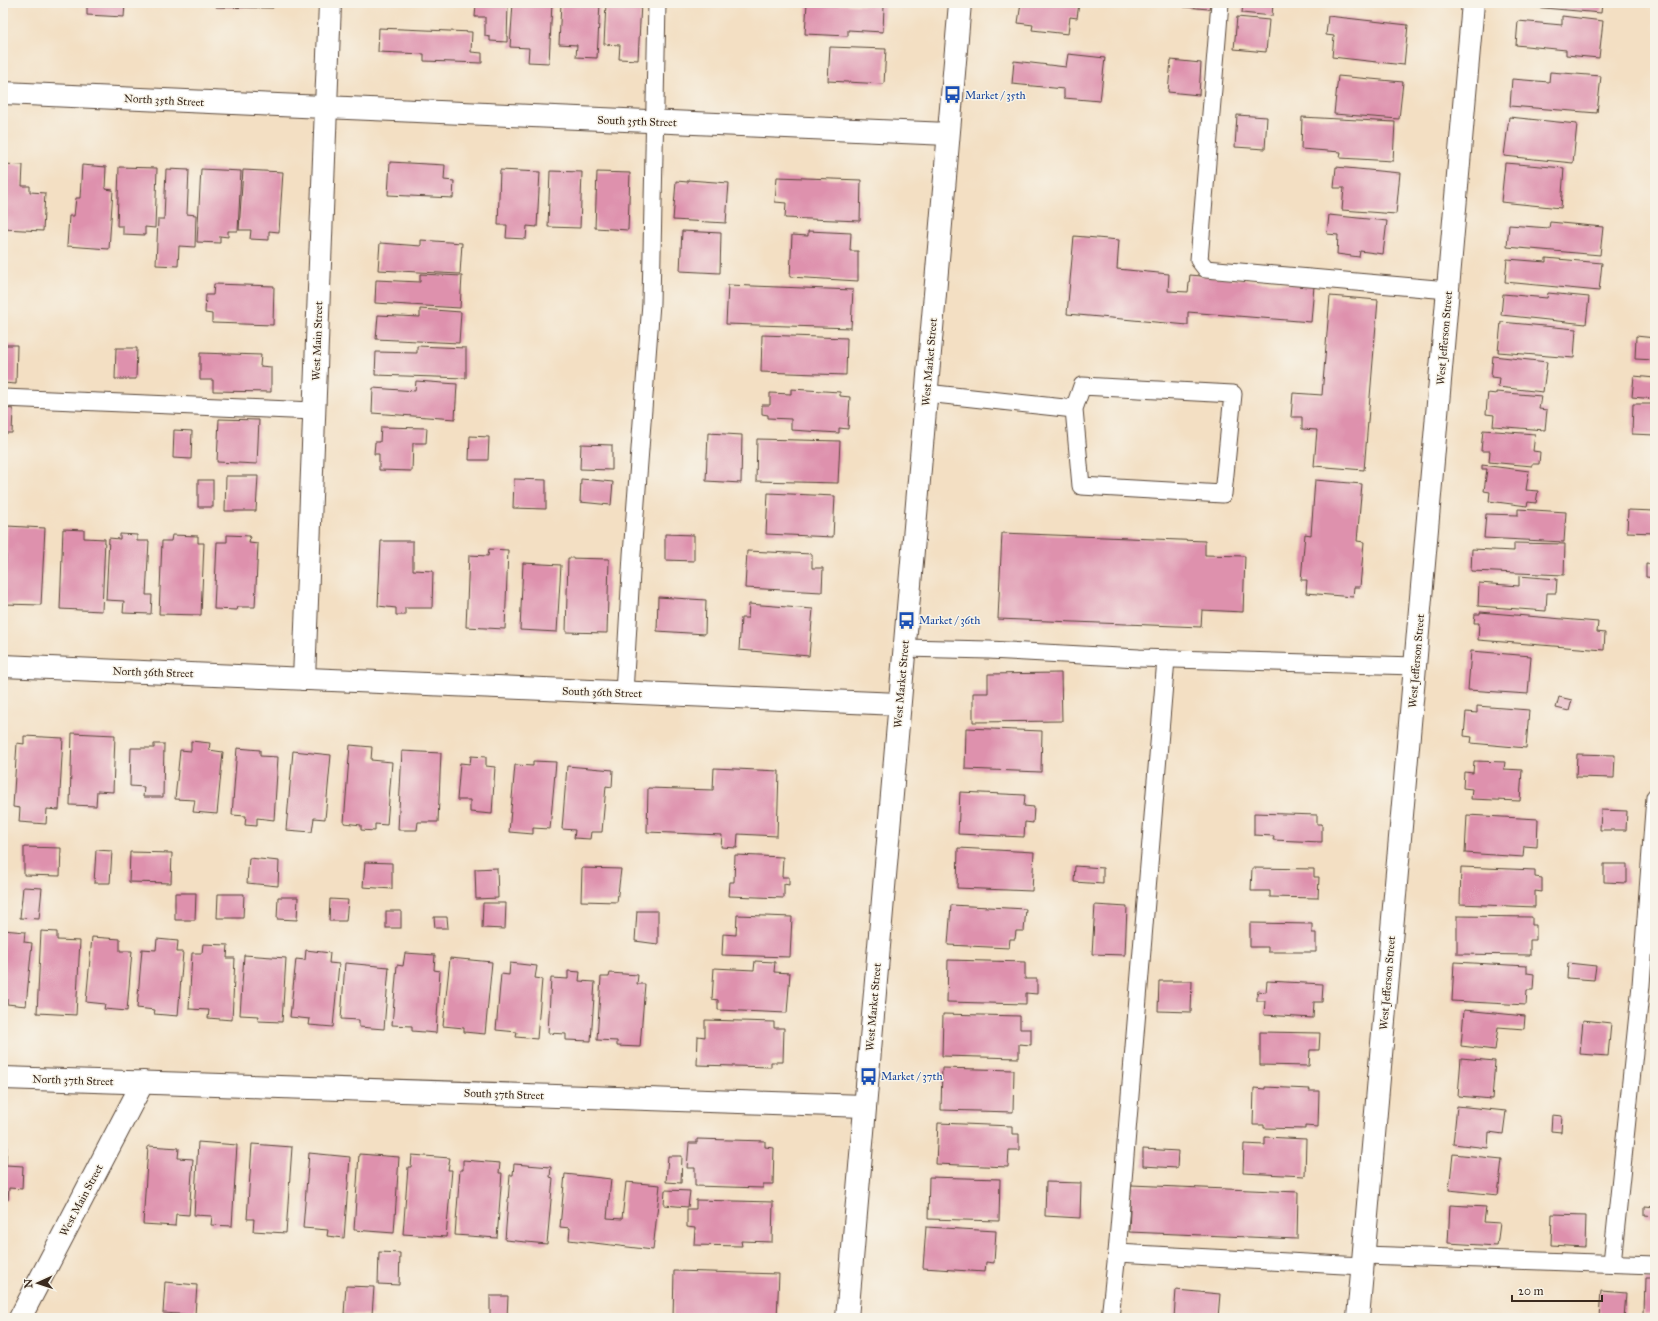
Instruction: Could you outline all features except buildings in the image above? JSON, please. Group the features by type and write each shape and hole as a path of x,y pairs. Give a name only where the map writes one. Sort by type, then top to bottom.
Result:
{"street":[{"name":"West Main Street","path":"304,679 330,3"},
{"name":"West Market Street","path":"847,1318 960,3"},
{"name":"West Jefferson Street","path":"1358,1318 1473,3"},
{"name":"North 35th Street","path":"3,93 326,107"},
{"name":"South 35th Street","path":"326,107 948,134"},
{"name":"North 36th Street","path":"3,666 304,679"},
{"name":"South 36th Street","path":"304,679 899,704"},
{"name":"North 37th Street","path":"3,1078 143,1082"},
{"name":"West Main Street","path":"20,1318 143,1082"},
{"name":"South 37th Street","path":"143,1082 865,1106"}],"lane":[{"path":"624,693 632,555 651,303 657,3"},
{"path":"1220,3 1199,260 1206,269 1448,290"},
{"path":"1082,386 1233,394 1223,494 1081,486 1074,409 1082,386"},
{"path":"926,393 1074,409"},
{"path":"3,398 314,411"},
{"path":"904,648 989,650 1166,659 1415,666"},
{"path":"1110,1318 1117,1253 1166,659"},
{"path":"1612,1264 1641,984 1655,797"},
{"path":"1117,1253 1363,1261 1655,1265"}],"place":[{"name":"Market / 35th","path":"952,95"},
{"name":"Market / 36th","path":"906,620"},
{"name":"Market / 37th","path":"868,1076"}]}
